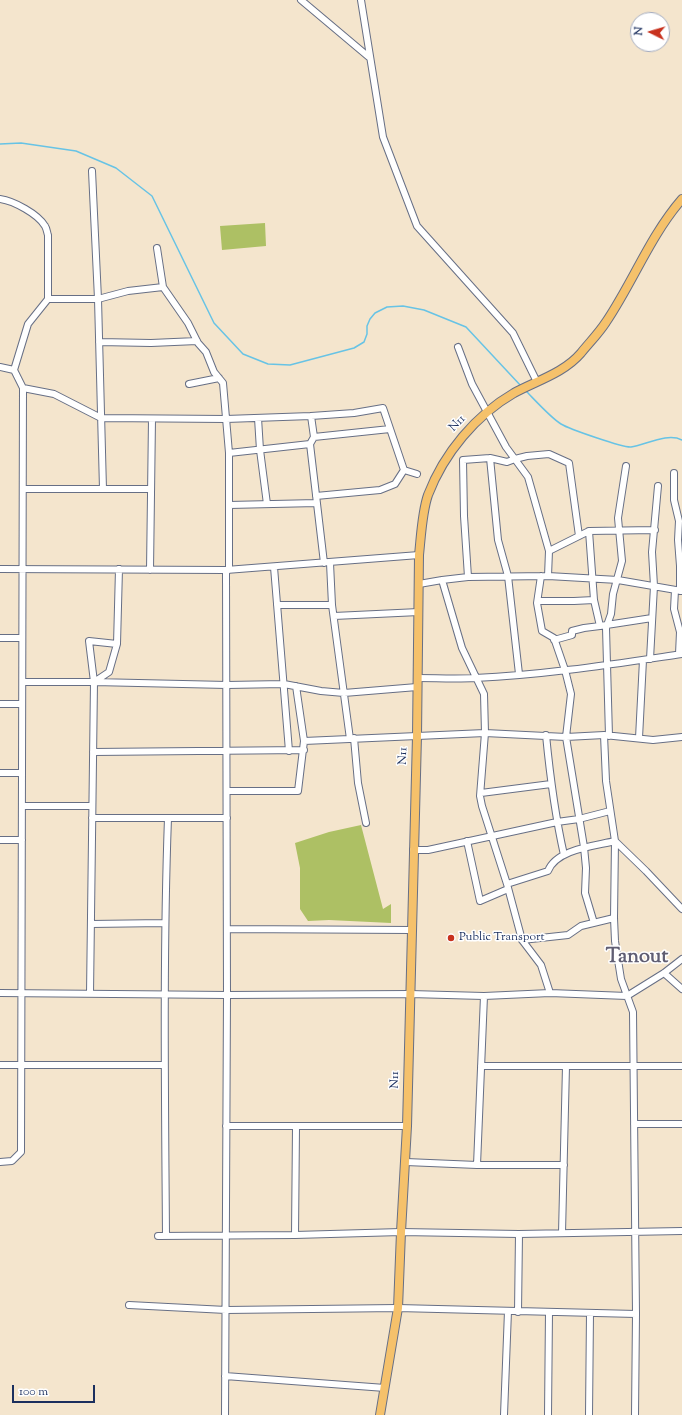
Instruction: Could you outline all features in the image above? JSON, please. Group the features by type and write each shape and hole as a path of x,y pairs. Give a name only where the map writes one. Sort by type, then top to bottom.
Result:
{"main road":[{"name":"N11","path":"380,1415 398,1308 406,1162 417,736 419,555 428,496 458,441 487,412 515,393 568,364 579,355 605,323 628,285 648,247 671,212 682,199"}],"street":[{"path":"301,0 370,58"},
{"path":"361,0 383,137 417,226 513,333 537,382"},
{"path":"92,171 98,299 103,489"},
{"path":"0,199 6,200 40,219 46,227 48,235 48,299 28,324 14,370 23,388 21,1152 12,1161 0,1162"},
{"path":"157,248 163,287 188,323 197,341 206,352 214,372 223,383 229,453 225,1415"},
{"path":"48,299 98,299 128,291 163,287"},
{"path":"99,342 151,343 197,341"},
{"path":"458,347 472,384 487,412 506,447 528,477 549,551 548,576"},
{"path":"0,367 14,370"},
{"path":"189,384 219,378"},
{"path":"23,388 54,394 101,418 258,418 354,413 383,408 404,470"},
{"path":"311,416 314,437 310,444 316,496 327,563 344,693 358,783 366,823"},
{"path":"150,570 152,418"},
{"path":"258,418 260,450 267,504"},
{"path":"314,437 390,429"},
{"path":"229,453 310,444"},
{"path":"468,577 464,516 463,460 490,458 507,462 514,458 549,454 569,463 579,536"},
{"path":"490,458 498,540 508,576 519,674"},
{"path":"626,466 618,518 622,561 613,594 611,614 606,628 608,665 606,781 615,841 615,941 621,979 633,1012 636,1314 635,1415"},
{"path":"404,470 417,474"},
{"path":"316,496 380,490 395,484 404,470"},
{"path":"417,678 475,678 565,670 680,654 680,632 674,609 679,591 680,566 678,540 679,521 674,500 674,473"},
{"path":"639,738 646,659 652,618 654,586 652,552 658,486"},
{"path":"23,489 150,489"},
{"path":"229,505 317,503"},
{"path":"549,551 589,531 655,530"},
{"path":"589,531 594,600 600,626"},
{"path":"0,569 228,570 419,555"},
{"path":"274,566 289,751"},
{"path":"94,682 109,672 117,644 119,570"},
{"path":"541,576 538,601 542,631 554,638 565,670 571,694 566,737 584,848 586,868 585,893 594,923"},
{"path":"419,584 468,577 548,576 618,580 679,591"},
{"path":"442,580 462,648 475,678 484,694 485,733 480,800 508,886 522,940 541,965 550,993"},
{"path":"538,601 594,600"},
{"path":"278,605 332,605"},
{"path":"334,616 419,612"},
{"path":"554,640 572,635 572,631 584,628 652,618"},
{"path":"0,638 22,638"},
{"path":"90,994 94,682 89,641 117,644"},
{"path":"23,682 227,685 284,684 344,693 417,687"},
{"path":"227,791 298,791 304,740 296,686"},
{"path":"0,704 22,704"},
{"path":"304,740 485,733 566,737 606,735 653,740 682,737"},
{"path":"546,735 551,784 564,855"},
{"path":"93,752 304,750"},
{"path":"0,773 22,773"},
{"path":"481,793 551,784"},
{"path":"22,806 92,806"},
{"path":"413,850 428,850 557,822 579,819 610,811"},
{"path":"92,818 227,818"},
{"path":"166,1236 164,923 168,818"},
{"path":"0,840 22,840"},
{"path":"467,841 480,901 508,886 548,871 550,866 564,855 584,848 615,841"},
{"path":"615,841 646,871 682,910"},
{"path":"522,940 568,935 581,926 614,918"},
{"path":"91,924 164,923"},
{"path":"227,929 412,930"},
{"path":"0,993 227,995 410,994 484,996 550,993 627,996 664,974 682,959"},
{"path":"664,974 682,989"},
{"path":"477,1165 484,996"},
{"path":"0,1065 164,1065"},
{"path":"481,1066 682,1066"},
{"path":"562,1233 566,1066"},
{"path":"634,1124 682,1124"},
{"path":"226,1126 407,1126"},
{"path":"295,1235 296,1127"},
{"path":"406,1162 477,1165 564,1165"},
{"path":"158,1236 295,1235 401,1232 519,1234 682,1231"},
{"path":"518,1312 519,1234"},
{"path":"129,1305 226,1310 398,1308 636,1314"},
{"path":"504,1415 508,1311"},
{"path":"548,1415 550,1312"},
{"path":"590,1313 590,1415"},
{"path":"225,1376 385,1388"}],"green space":[{"path":"265,223 266,246 222,250 220,226"},
{"path":"361,825 383,909 391,904 391,923 329,920 308,921 300,909 300,868 295,843 329,832"}],"waterway":[{"path":"0,144 21,143 76,151 116,168 152,196 214,323 243,354 268,364 290,365 354,348 364,342 367,334 367,326 375,313 387,307 403,306 424,310 466,327 521,386"},
{"path":"525,390 561,424 574,430 626,447 637,446 670,437 682,440"}],"place":[{"name":"Public Transport","path":"451,938"}],"district":[{"name":"Tanout","path":"637,959"}]}
